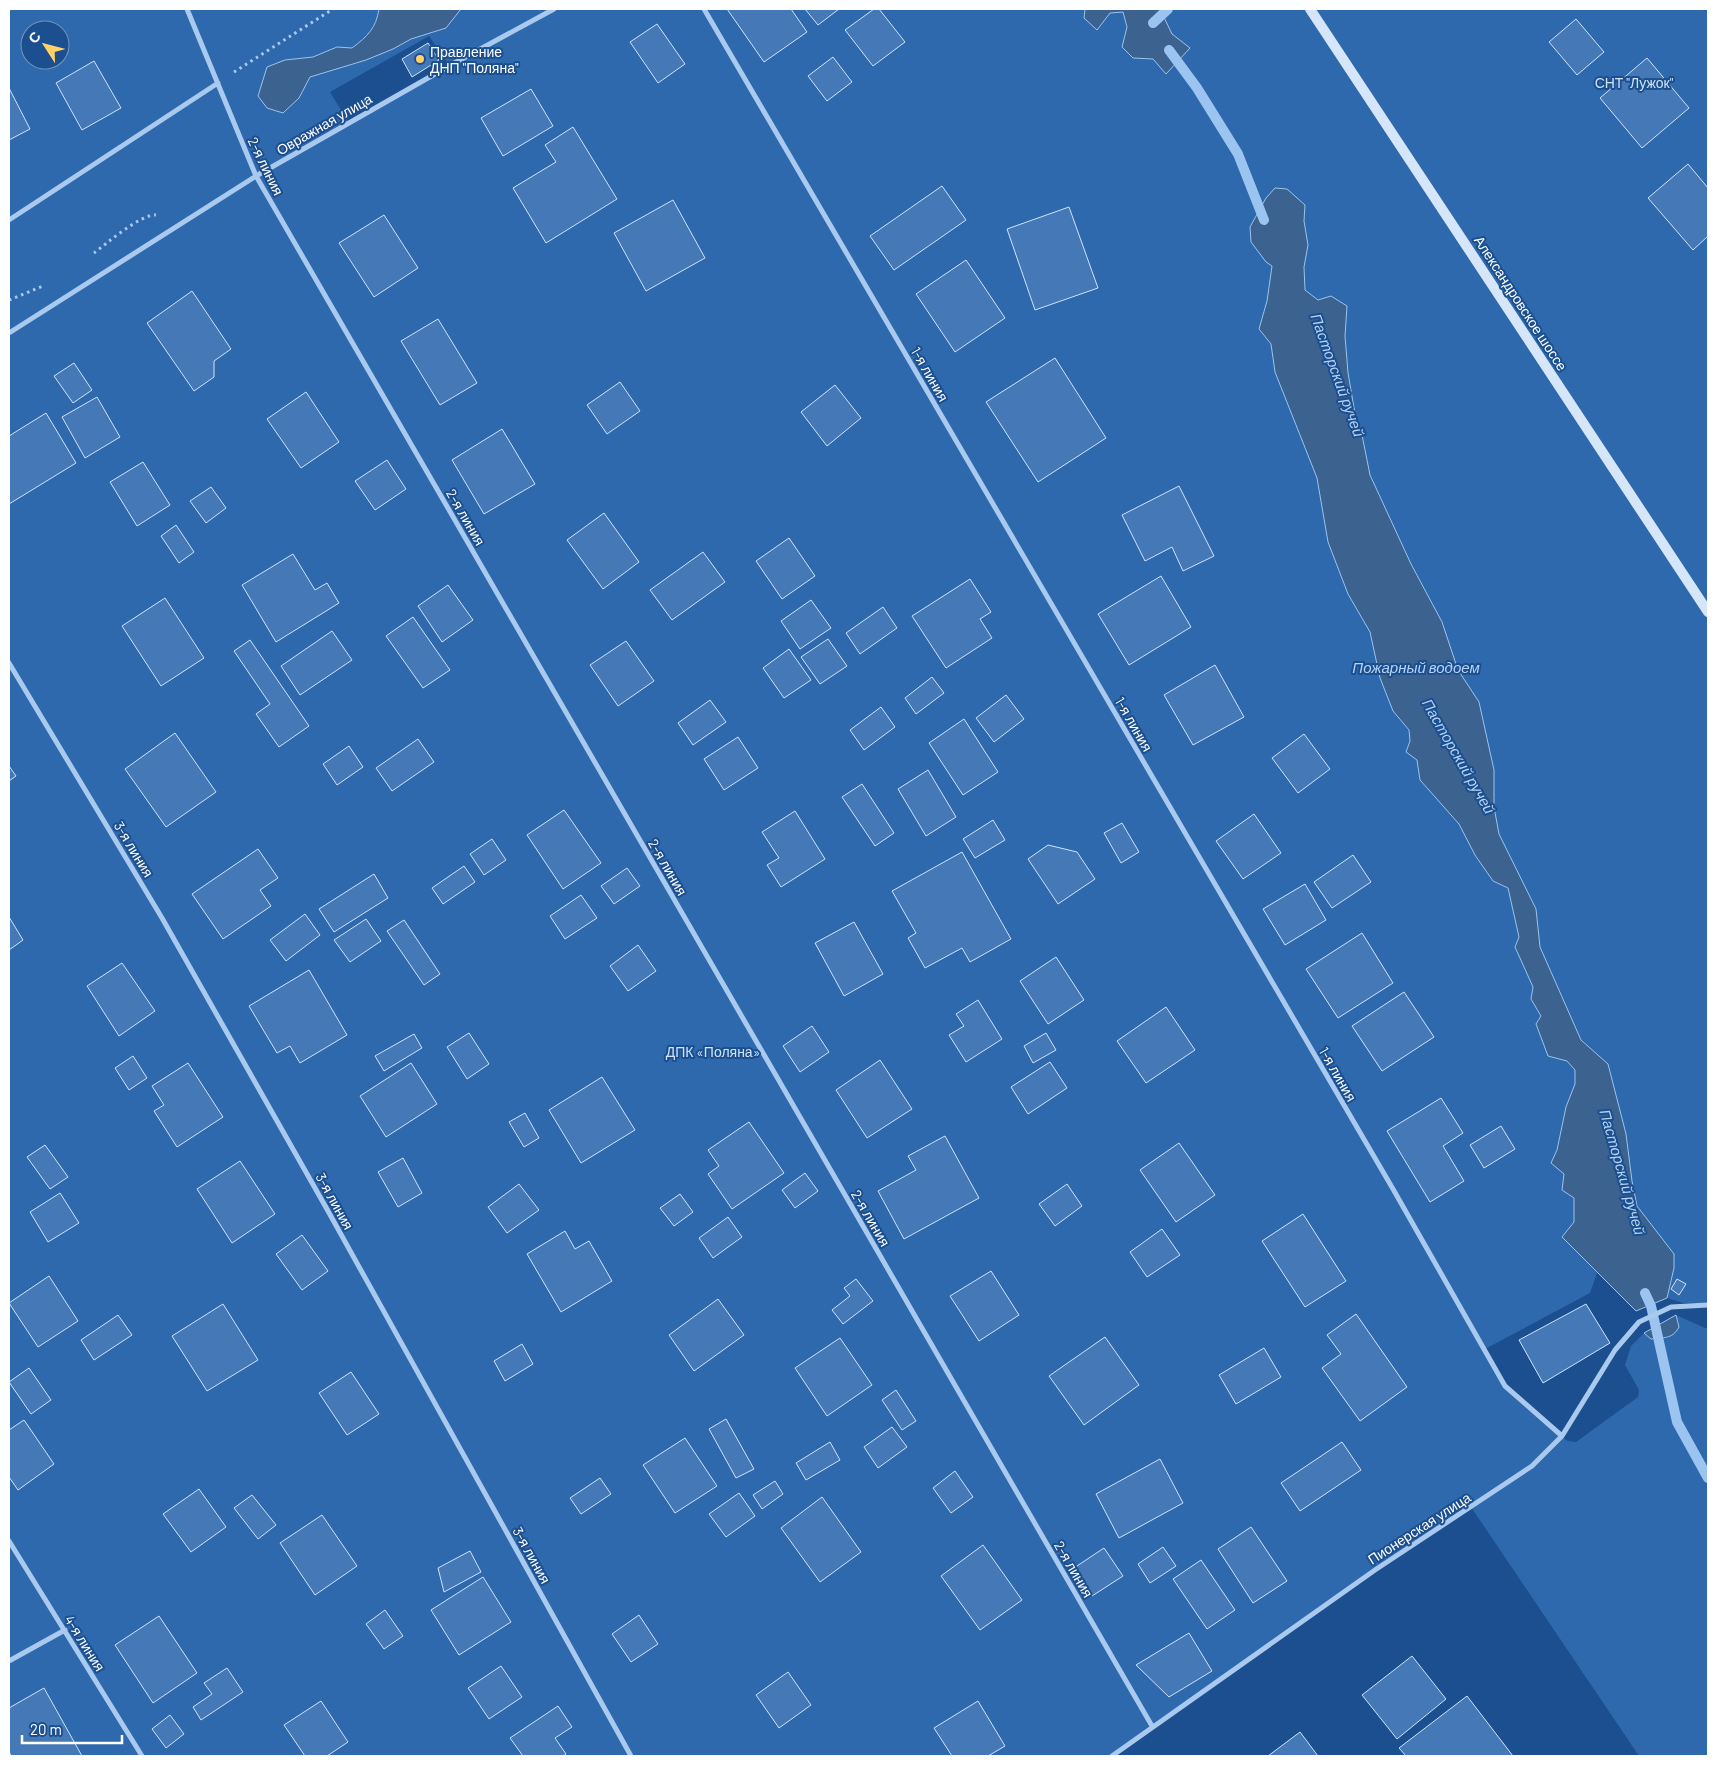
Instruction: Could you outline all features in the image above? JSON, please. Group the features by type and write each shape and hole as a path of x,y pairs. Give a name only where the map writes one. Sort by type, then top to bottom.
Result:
{"street":[{"name":"2-я линия","path":"188,9 256,176 1152,1726"},
{"name":"Овражная улица","path":"9,333 256,176 449,66 554,9"},
{"name":"1-я линия","path":"704,9 1388,1180 1505,1386 1562,1436"},
{"name":"Александровское шоссе","path":"1310,9 1708,612"},
{"path":"9,220 218,83"},
{"name":"3-я линия","path":"9,663 172,936 328,1211 631,1756"},
{"name":"Пионерская улица","path":"1112,1756 1376,1569 1532,1466 1562,1436 1615,1350 1639,1322 1671,1307 1708,1305"},
{"name":"4-я линия","path":"9,1541 142,1756"},
{"path":"9,1661 64,1630"}],"path":[{"path":"218,83 332,9"}],"green space":[{"name":"ДПК «Поляна»","path":"9,9 379,9 376,21 370,31 363,40 352,48 337,47 313,57 285,60 299,98 310,77 366,60 411,39 446,28 461,9 1085,9 1084,18 1110,12 1123,12 1133,58 1153,59 1172,34 1160,9 1708,9 1708,1304 1683,1303 1667,1298 1674,1268 1674,1254 1637,1206 1626,1134 1608,1064 1581,1040 1540,947 1536,909 1499,834 1494,807 1494,770 1479,702 1458,670 1442,622 1411,564 1370,475 1362,435 1357,425 1348,373 1345,336 1347,306 1318,300 1305,290 1304,267 1308,245 1304,221 1305,205 1266,198 1250,227 1272,266 1267,301 1259,329 1271,344 1275,372 1317,478 1328,542 1348,594 1370,632 1380,678 1393,711 1409,730 1410,741 1407,752 1417,760 1420,780 1459,824 1475,855 1493,881 1508,888 1519,937 1515,947 1534,987 1531,999 1567,1061 1575,1070 1575,1085 1566,1107 1557,1150 1551,1162 1564,1174 1562,1190 1574,1198 1574,1222 1562,1237 1597,1273 1590,1293 1485,1349 1505,1386 1560,1436 1568,1441 1576,1442 1638,1397 1639,1390 1625,1365 1631,1346 1644,1333 1651,1339 1668,1338 1679,1327 1676,1315 1708,1328 1708,1756 1639,1756 1471,1507 1376,1569 1112,1756 9,1756","holes":["429,36 449,65 349,123 330,92"]}],"water":[{"path":"379,9 461,9 446,28 411,39 366,60 310,77 299,98 283,113 267,108 258,96 267,67 285,60 313,57 337,47 352,48 363,40 370,31 376,21"},
{"path":"1085,9 1160,9 1172,34 1190,48 1166,74 1153,59 1133,58 1122,47 1127,27 1123,12 1110,13 1097,30 1084,18"},
{"name":"Пожарный водоем","path":"1275,188 1287,189 1305,205 1304,221 1308,245 1304,267 1305,290 1318,300 1331,296 1347,306 1345,336 1348,373 1357,425 1362,435 1370,475 1411,564 1442,622 1458,670 1479,702 1494,770 1494,807 1499,834 1536,909 1540,947 1581,1040 1608,1064 1626,1134 1637,1206 1674,1254 1674,1268 1667,1298 1636,1311 1562,1237 1574,1222 1574,1198 1562,1190 1564,1174 1551,1163 1557,1150 1566,1107 1575,1084 1575,1070 1567,1061 1548,1056 1536,1024 1541,1016 1531,999 1533,987 1515,947 1519,937 1508,888 1493,881 1475,855 1459,824 1420,780 1417,760 1406,752 1410,741 1409,730 1393,711 1380,678 1370,632 1348,594 1328,542 1317,478 1275,372 1271,344 1259,329 1267,301 1272,266 1266,262 1251,242 1250,227 1266,198"},
{"path":"1676,1315 1679,1327 1670,1336 1651,1339 1644,1333"}],"building":[{"path":"727,9 791,9 807,32 764,62"},
{"path":"805,9 839,9 818,25"},
{"path":"874,9 879,9 905,42 873,66 845,30"},
{"path":"1576,19 1604,52 1577,75 1549,42"},
{"path":"657,24 685,64 658,83 630,42"},
{"name":"Правление ДНП \"Поляна\"","path":"428,43 439,60 412,77 402,59"},
{"path":"833,57 852,82 827,101 808,76"},
{"path":"1647,58 1689,108 1642,148 1600,98"},
{"path":"94,61 121,108 82,130 56,83"},
{"path":"9,88 30,129 9,140"},
{"path":"531,89 553,126 503,156 481,118"},
{"path":"573,127 617,199 546,243 513,188 556,162 545,145"},
{"path":"1688,164 1708,188 1708,236 1693,250 1648,198"},
{"path":"942,186 966,220 894,270 870,236"},
{"path":"673,200 705,258 646,291 614,233"},
{"path":"1069,207 1098,288 1035,310 1007,229"},
{"path":"384,215 418,268 374,297 339,243"},
{"path":"966,260 1005,318 955,352 916,294"},
{"path":"192,291 231,349 214,361 214,377 194,391 147,323"},
{"path":"438,319 477,383 440,405 401,341"},
{"path":"1055,358 1106,438 1038,482 986,402"},
{"path":"74,363 92,390 73,403 54,376"},
{"path":"620,382 640,411 607,434 587,405"},
{"path":"835,385 861,418 827,446 801,412"},
{"path":"306,392 339,442 301,468 267,419"},
{"path":"97,397 120,437 85,458 62,417"},
{"path":"46,413 76,463 9,504 9,436"},
{"path":"502,429 535,484 484,514 452,460"},
{"path":"387,460 406,489 375,510 355,481"},
{"path":"143,462 170,505 137,526 110,482"},
{"path":"1179,486 1214,556 1183,571 1172,547 1145,561 1122,515"},
{"path":"211,487 226,508 206,523 190,501"},
{"path":"604,513 639,562 603,589 567,540"},
{"path":"176,525 194,552 179,563 161,536"},
{"path":"789,538 815,576 782,599 756,561"},
{"path":"703,552 725,582 672,620 650,590"},
{"path":"293,554 315,590 327,583 339,603 276,642 242,585"},
{"path":"1161,576 1191,627 1129,665 1098,614"},
{"path":"970,579 991,612 980,619 992,638 946,668 912,616"},
{"path":"448,585 473,620 442,642 418,606"},
{"path":"165,598 204,658 161,686 122,626"},
{"path":"811,600 831,628 800,649 781,621"},
{"path":"883,607 897,628 860,654 846,633"},
{"path":"413,617 450,670 423,688 386,636"},
{"path":"332,631 352,660 300,695 281,666"},
{"path":"828,639 847,666 820,684 801,657"},
{"path":"250,640 309,726 279,747 256,714 270,704 234,651"},
{"path":"626,641 654,681 618,706 590,665"},
{"path":"789,649 811,680 784,698 763,668"},
{"path":"1215,665 1244,717 1193,745 1164,695"},
{"path":"932,677 944,693 916,714 905,698"},
{"path":"1006,695 1024,719 994,742 976,718"},
{"path":"710,700 726,722 693,745 678,723"},
{"path":"881,707 895,727 864,750 850,730"},
{"path":"964,719 998,772 963,795 929,743"},
{"path":"175,733 216,792 166,827 125,769"},
{"path":"1304,734 1330,769 1298,793 1272,758"},
{"path":"738,737 758,768 724,790 704,759"},
{"path":"418,739 434,762 392,791 376,768"},
{"path":"349,746 363,767 337,785 323,764"},
{"path":"9,766 16,776 9,781"},
{"path":"928,770 956,817 926,836 898,789"},
{"path":"862,784 894,833 875,846 842,797"},
{"path":"564,810 601,863 563,889 527,835"},
{"path":"795,811 825,859 781,887 767,865 779,858 762,832"},
{"path":"1254,814 1281,853 1243,879 1216,841"},
{"path":"993,820 1005,840 975,858 963,839"},
{"path":"1122,823 1139,852 1121,863 1104,833"},
{"path":"492,839 506,860 484,875 470,854"},
{"path":"1048,845 1077,852 1095,879 1058,904 1028,859"},
{"path":"258,849 278,878 260,890 271,906 223,939 192,894"},
{"path":"962,852 1011,939 970,962 962,948 925,968 908,938 916,933 892,891"},
{"path":"1353,855 1371,882 1332,908 1314,882"},
{"path":"464,866 475,882 443,904 432,888"},
{"path":"627,868 640,886 614,904 601,886"},
{"path":"374,874 388,898 334,932 319,909"},
{"path":"1305,884 1326,920 1285,945 1263,909"},
{"path":"581,895 597,918 565,939 550,916"},
{"path":"305,914 320,935 286,961 270,940"},
{"path":"9,917 23,940 9,950"},
{"path":"366,919 381,941 350,962 334,940"},
{"path":"404,920 440,974 424,985 387,931"},
{"path":"854,922 883,974 844,996 815,943"},
{"path":"1362,933 1393,983 1338,1018 1306,969"},
{"path":"638,945 656,971 628,991 610,966"},
{"path":"1056,957 1084,1000 1048,1024 1020,981"},
{"path":"122,963 155,1011 119,1036 87,986"},
{"path":"309,970 347,1035 300,1063 290,1046 277,1053 249,1006"},
{"path":"1404,992 1434,1037 1382,1071 1352,1026"},
{"path":"978,1000 1002,1039 966,1062 949,1035 964,1026 956,1014"},
{"path":"1166,1007 1195,1050 1146,1083 1117,1041"},
{"path":"812,1026 829,1052 800,1072 783,1046"},
{"path":"469,1033 489,1064 467,1079 447,1047"},
{"path":"1046,1033 1056,1050 1033,1063 1024,1046"},
{"path":"414,1034 422,1048 384,1071 375,1056"},
{"path":"133,1056 147,1078 129,1090 115,1068"},
{"path":"880,1060 912,1109 867,1138 836,1090"},
{"path":"1050,1062 1067,1088 1028,1114 1011,1087"},
{"path":"188,1063 223,1117 177,1147 154,1111 164,1105 152,1086"},
{"path":"411,1063 437,1104 386,1137 360,1096"},
{"path":"602,1077 635,1130 581,1163 549,1110"},
{"path":"1441,1098 1463,1133 1443,1146 1464,1181 1430,1202 1387,1131"},
{"path":"525,1113 539,1138 524,1147 509,1122"},
{"path":"749,1122 784,1173 732,1209 708,1174 719,1166 708,1150"},
{"path":"1501,1126 1515,1149 1484,1168 1470,1145"},
{"path":"945,1136 979,1198 904,1239 878,1191 916,1170 908,1156"},
{"path":"1179,1143 1215,1195 1176,1222 1140,1170"},
{"path":"45,1145 68,1177 50,1189 27,1157"},
{"path":"403,1158 422,1193 398,1207 378,1172"},
{"path":"240,1161 275,1214 232,1243 197,1189"},
{"path":"805,1173 818,1191 795,1208 782,1190"},
{"path":"519,1184 539,1210 507,1233 488,1207"},
{"path":"1067,1184 1082,1206 1055,1226 1039,1204"},
{"path":"60,1193 79,1223 48,1242 30,1212"},
{"path":"680,1194 693,1212 674,1226 660,1208"},
{"path":"1303,1214 1346,1281 1305,1307 1262,1241"},
{"path":"728,1217 742,1237 713,1258 699,1238"},
{"path":"1162,1229 1180,1255 1147,1277 1130,1252"},
{"path":"565,1231 575,1249 589,1241 612,1281 561,1312 527,1254"},
{"path":"302,1235 328,1271 302,1290 276,1254"},
{"path":"991,1271 1019,1315 979,1341 950,1296"},
{"path":"49,1276 78,1321 38,1347 9,1303"},
{"path":"856,1279 873,1301 843,1324 832,1310 850,1296 844,1288"},
{"path":"1677,1279 1686,1284 1679,1295 1671,1289"},
{"path":"718,1299 744,1335 694,1371 669,1335"},
{"path":"223,1304 258,1360 207,1391 172,1336"},
{"path":"1586,1304 1610,1343 1543,1383 1519,1340"},
{"path":"1356,1314 1407,1387 1360,1421 1322,1368 1341,1354 1327,1335"},
{"path":"118,1315 132,1335 94,1360 81,1340"},
{"path":"1105,1337 1139,1385 1084,1425 1049,1376"},
{"path":"840,1338 872,1385 827,1416 795,1368"},
{"path":"522,1344 533,1364 505,1381 494,1361"},
{"path":"1264,1348 1281,1377 1236,1404 1219,1375"},
{"path":"29,1368 51,1400 31,1414 9,1382"},
{"path":"351,1372 379,1414 347,1435 319,1393"},
{"path":"896,1390 916,1421 902,1430 882,1400"},
{"path":"726,1419 754,1469 736,1478 709,1429"},
{"path":"24,1420 54,1464 18,1490 9,1477 9,1430"},
{"path":"892,1427 907,1447 878,1468 864,1447"},
{"path":"685,1438 717,1486 675,1513 643,1465"},
{"path":"830,1442 840,1460 806,1480 796,1463"},
{"path":"1342,1442 1361,1470 1300,1511 1281,1483"},
{"path":"1160,1459 1183,1503 1119,1538 1096,1494"},
{"path":"955,1471 973,1497 951,1513 933,1488"},
{"path":"600,1478 611,1494 581,1514 570,1498"},
{"path":"775,1481 783,1494 762,1509 753,1495"},
{"path":"199,1489 226,1527 191,1552 163,1514"},
{"path":"739,1493 755,1516 726,1537 709,1514"},
{"path":"252,1495 276,1525 258,1539 234,1508"},
{"path":"822,1497 861,1552 820,1582 781,1528"},
{"path":"322,1515 357,1566 315,1595 280,1543"},
{"path":"1251,1527 1287,1581 1253,1603 1218,1549"},
{"path":"983,1545 1022,1600 980,1630 941,1576"},
{"path":"1163,1547 1176,1566 1150,1583 1138,1564"},
{"path":"1104,1548 1123,1576 1092,1596 1074,1568"},
{"path":"470,1551 481,1572 444,1592 438,1568"},
{"path":"1201,1560 1235,1610 1207,1629 1173,1579"},
{"path":"483,1577 511,1622 459,1655 431,1610"},
{"path":"385,1610 403,1636 384,1649 366,1624"},
{"path":"639,1615 658,1644 631,1662 612,1634"},
{"path":"159,1616 197,1673 153,1703 115,1645"},
{"path":"1189,1633 1212,1671 1169,1697 1136,1665"},
{"path":"1412,1656 1446,1699 1397,1739 1362,1695"},
{"path":"501,1666 522,1697 489,1719 468,1688"},
{"path":"227,1668 243,1692 201,1720 193,1707 212,1694 204,1683"},
{"path":"788,1672 811,1705 779,1728 756,1695"},
{"path":"44,1688 82,1756 11,1756 9,1751 9,1708"},
{"path":"1467,1696 1513,1756 1406,1756 1399,1748"},
{"path":"321,1701 348,1742 327,1756 305,1756 284,1725"},
{"path":"978,1701 1005,1746 988,1756 952,1756 934,1728"},
{"path":"558,1706 572,1727 555,1738 566,1754 563,1756 523,1756 510,1738"},
{"path":"170,1715 184,1734 166,1748 152,1729"},
{"path":"1300,1732 1318,1756 1268,1756"}],"waterway":[{"path":"1153,23 1168,9"},
{"name":"Пасторский ручей","path":"1169,50 1197,88 1238,154 1264,220"},
{"name":"Пасторский ручей","path":"1645,1293 1651,1306 1677,1422 1708,1478"}],"place":[{"name":"Правление ДНП \"Поляна\"","path":"420,59"}],"park label":[{"name":"СНТ \"Лужок\"","path":"1634,82"}]}
